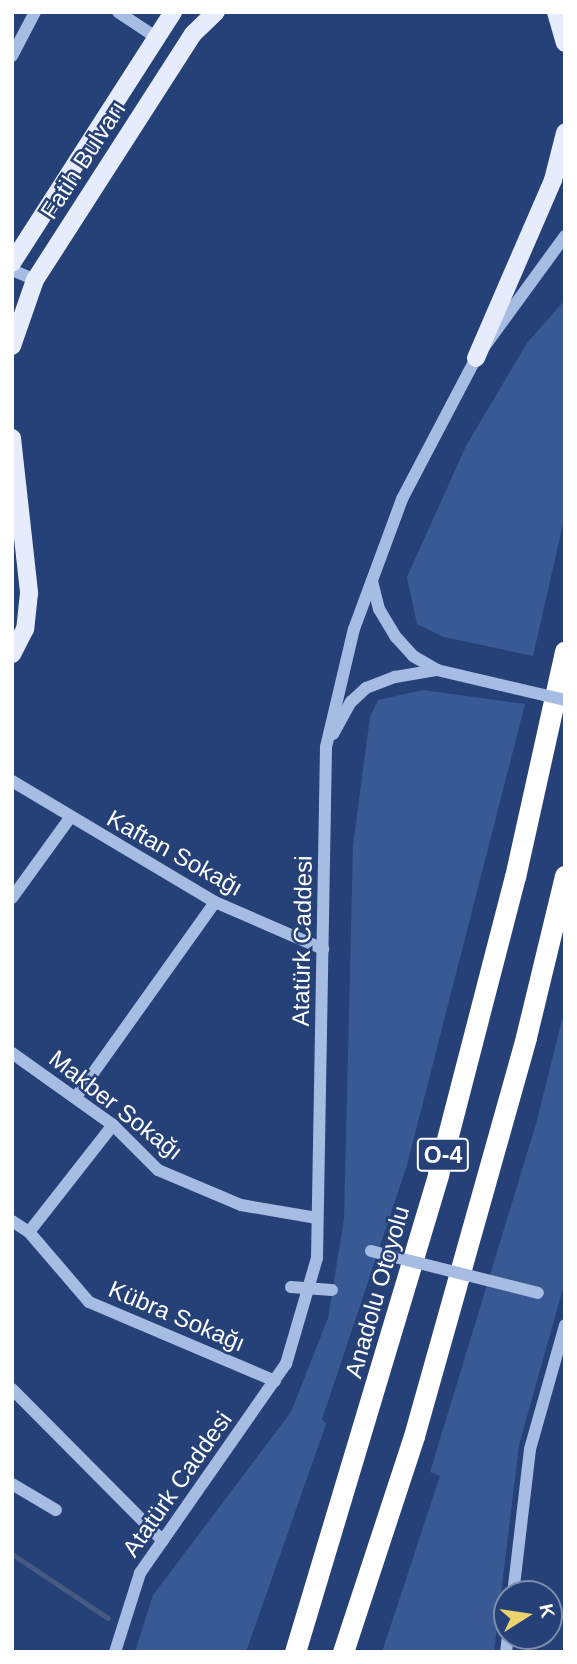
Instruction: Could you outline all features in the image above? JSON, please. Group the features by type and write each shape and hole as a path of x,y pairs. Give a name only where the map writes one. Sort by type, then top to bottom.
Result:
{"highway":[{"name":"Anadolu Otoyolu","path":"295,1652 438,1174 515,877 565,651"},
{"name":"O-4","path":"343,1652 414,1436 526,1037 565,876"}],"main road":[{"name":"Fatih Bulvarı","path":"12,263 154,36 173,12"},
{"name":"Fatih Bulvarı","path":"12,346 35,280 193,34 216,12"},
{"path":"556,12 565,43"},
{"path":"476,358 553,180 565,133"},
{"path":"12,438 29,593 24,629 12,654"}],"street":[{"path":"12,56 35,12"},
{"path":"118,12 154,36"},
{"name":"Atatürk Caddesi","path":"115,1652 140,1573 286,1364 317,1258 326,747 354,629 402,499 476,358 565,236"},
{"path":"12,270 35,280"},
{"path":"372,579 379,609 396,637 413,656 437,670 565,700"},
{"path":"326,747 351,702 366,688 395,677 437,670"},
{"name":"Kaftan Sokağı","path":"12,781 215,902 323,949"},
{"path":"12,898 70,818"},
{"path":"76,1097 215,902"},
{"name":"Makber Sokağı","path":"12,1053 113,1125 158,1170 241,1205 317,1218"},
{"path":"29,1232 113,1125"},
{"name":"Kübra Sokağı","path":"12,1221 29,1232 89,1302 275,1381"},
{"path":"371,1251 538,1293"},
{"path":"290,1287 332,1290"},
{"path":"515,1580 530,1449 562,1345 565,1325"},
{"path":"12,1389 163,1541"},
{"path":"12,1483 56,1510"}],"shaded area":[{"path":"565,300 565,515 533,656 444,637 417,624 407,577 466,446 527,343"},
{"path":"423,690 525,704 407,1165 322,1419 326,1424 246,1652 135,1652 153,1595 291,1412 328,1318 344,1219 353,846 370,717 378,700"},
{"path":"565,1008 565,1281 519,1445 503,1580 493,1580 494,1652 382,1652 440,1476 430,1472 536,1124"}],"waterway":[{"path":"12,1554 108,1618"}]}
